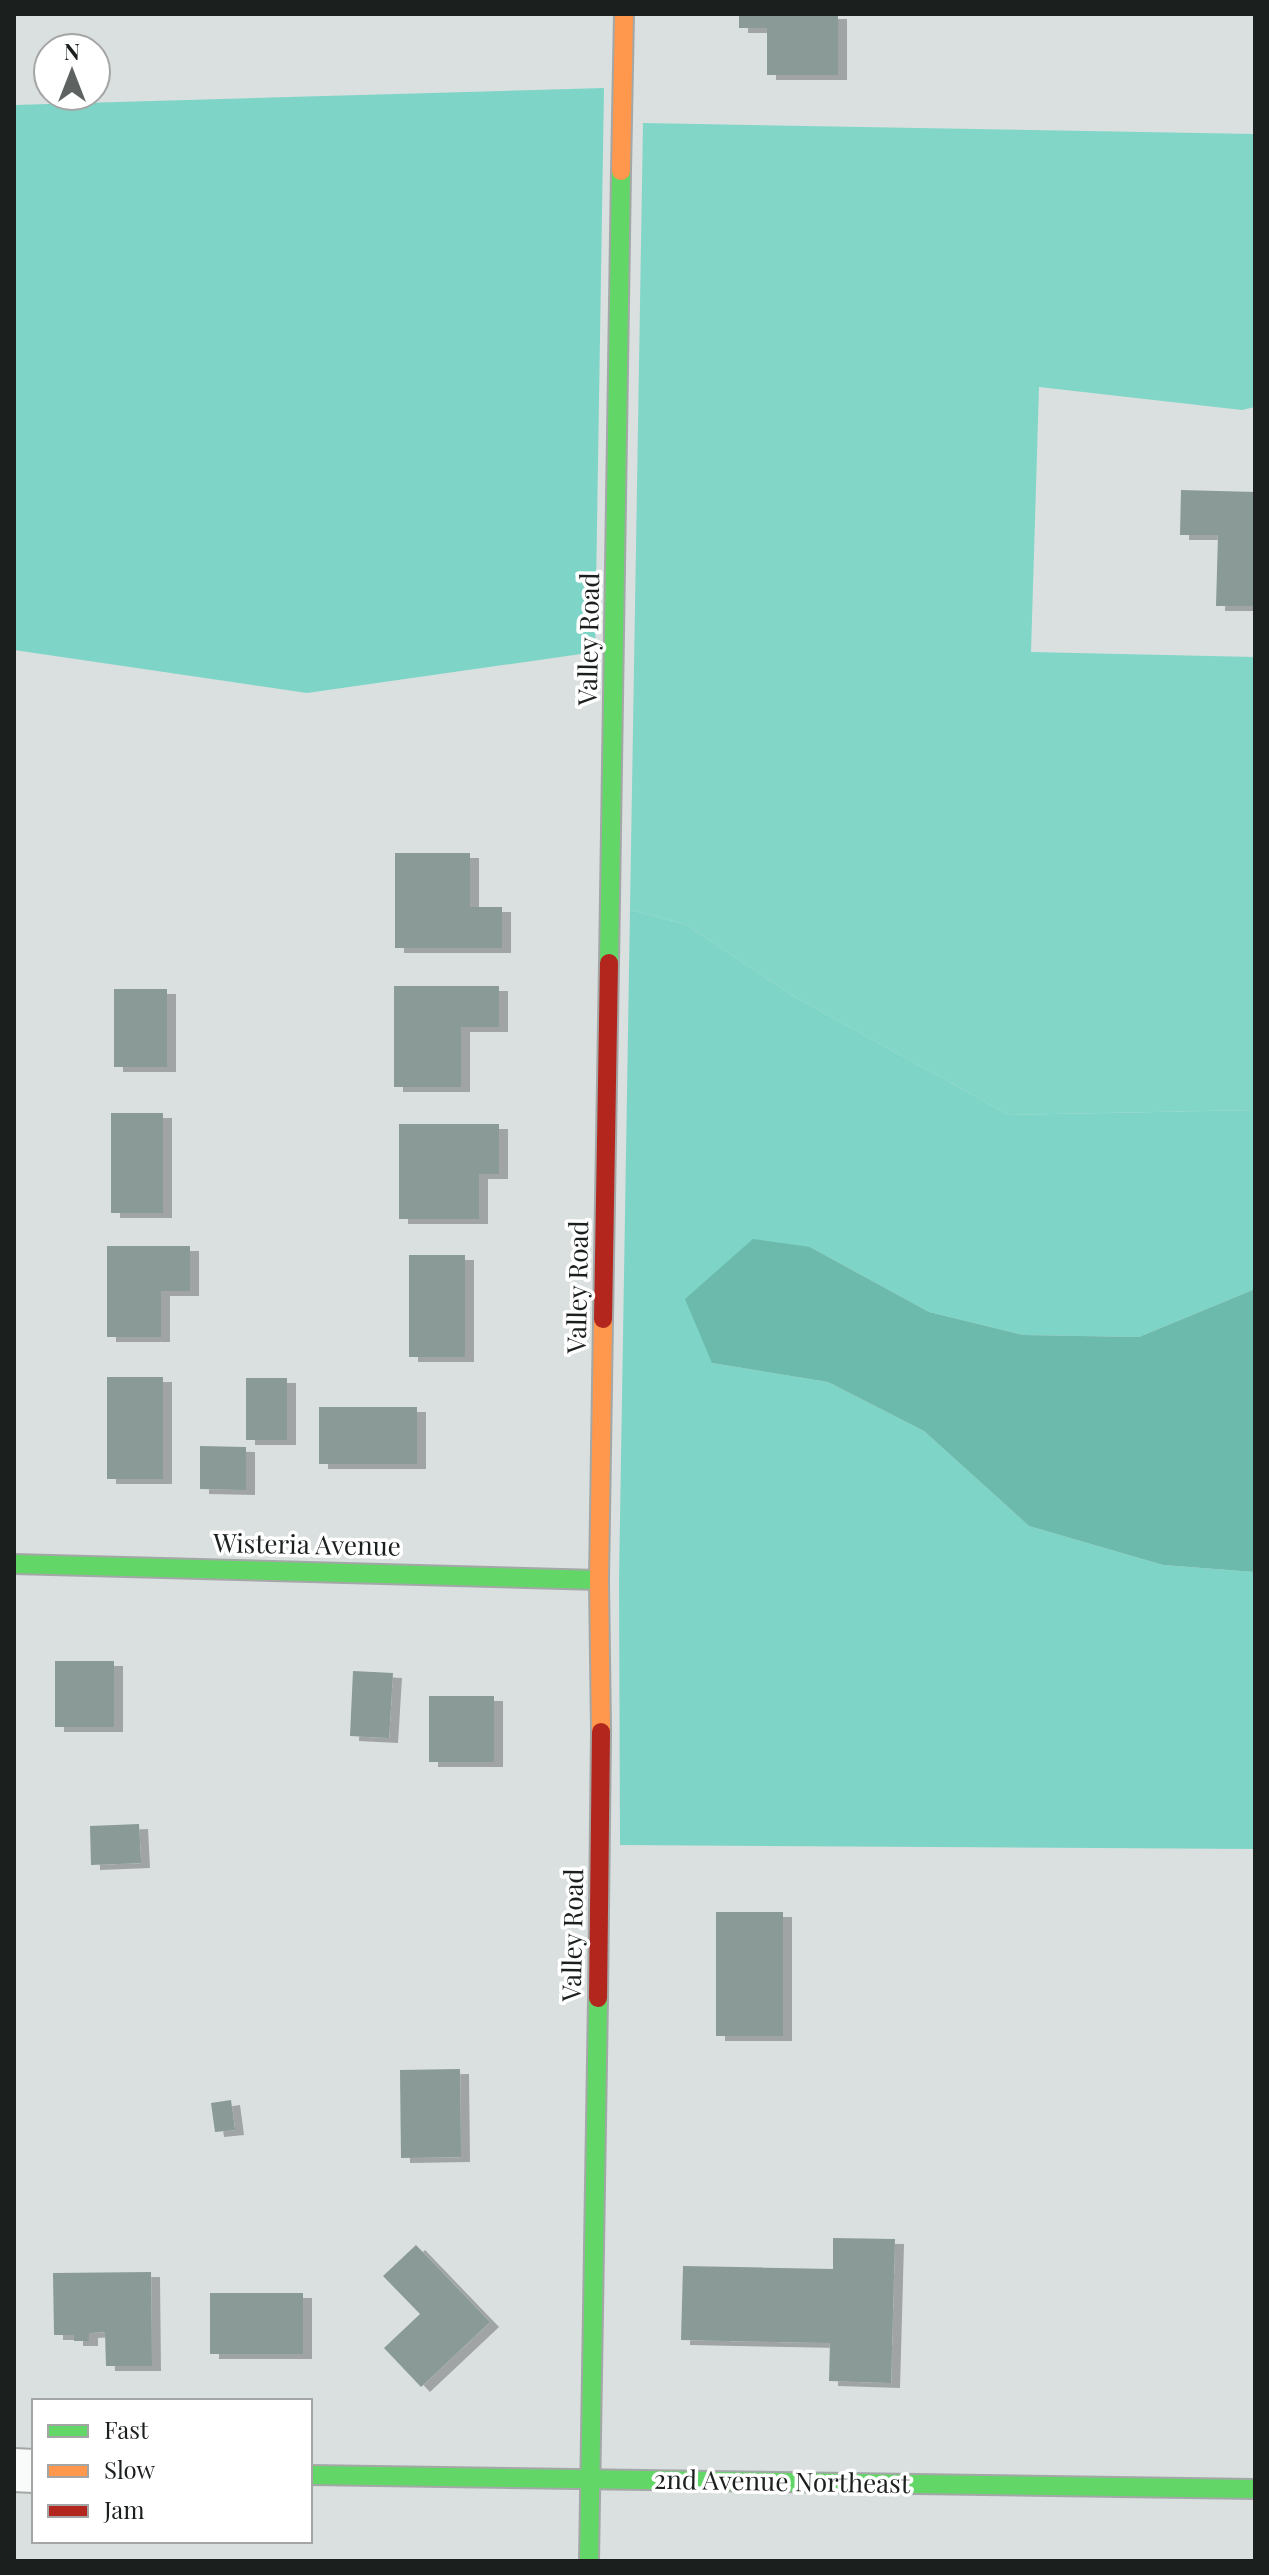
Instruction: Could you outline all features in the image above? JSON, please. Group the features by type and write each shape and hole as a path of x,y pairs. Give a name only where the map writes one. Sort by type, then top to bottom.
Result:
{"street":[{"name":"Valley Road","path":"589,2561 602,1777 599,1580 624,14"},
{"name":"Wisteria Avenue","path":"14,1564 454,1573 599,1580"},
{"name":"2nd Avenue Northeast","path":"312,2475 1255,2489"}],"shaded area":[{"path":"604,88 595,652 307,693 14,650 14,105 32,104 32,112 112,112 112,102"},
{"path":"643,123 1255,134 1255,407 1242,410 1039,387 1031,652 1255,657 1255,1110 1009,1115 790,994 685,924 630,910"},
{"path":"630,910 685,924 790,994 1009,1115 1255,1110 1255,1289 1139,1337 1023,1335 929,1312 810,1247 712,1363 828,1382 924,1431 1029,1526 1163,1565 1255,1572 1255,1849 620,1845 619,1580"},
{"path":"753,1239 810,1247 929,1312 1023,1335 1139,1337 1255,1289 1255,1572 1163,1565 1029,1526 924,1431 828,1382 712,1363 685,1299"}],"building":[{"path":"739,14 838,14 838,75 767,75 767,28 739,28"},
{"path":"1181,490 1255,492 1255,606 1216,606 1218,535 1180,535"},
{"path":"395,853 470,853 470,907 502,907 502,948 395,948"},
{"path":"394,986 499,986 499,1027 461,1027 461,1087 394,1087"},
{"path":"114,989 167,989 167,1067 114,1067"},
{"path":"111,1113 163,1113 163,1213 111,1213"},
{"path":"399,1124 499,1124 499,1174 479,1174 479,1219 399,1219"},
{"path":"107,1246 190,1246 190,1291 161,1291 161,1337 107,1337"},
{"path":"409,1255 465,1255 465,1357 409,1357"},
{"path":"107,1377 163,1377 163,1479 107,1479"},
{"path":"246,1378 287,1378 287,1440 246,1440"},
{"path":"319,1407 417,1407 417,1464 319,1464"},
{"path":"200,1446 246,1447 246,1490 200,1489"},
{"path":"55,1661 114,1661 114,1727 55,1727"},
{"path":"353,1671 393,1673 389,1738 350,1736"},
{"path":"429,1696 494,1696 494,1762 429,1762"},
{"path":"139,1824 141,1863 91,1865 90,1826"},
{"path":"716,1912 783,1912 783,2036 716,2036"},
{"path":"460,2069 461,2157 401,2158 400,2070"},
{"path":"231,2100 235,2130 215,2132 211,2103"},
{"path":"833,2238 895,2239 891,2383 829,2381 830,2343 681,2340 683,2266 833,2269"},
{"path":"416,2245 490,2322 421,2387 384,2348 420,2314 383,2276"},
{"path":"151,2272 152,2366 106,2366 105,2332 89,2333 89,2341 74,2341 74,2335 54,2335 53,2273"},
{"path":"210,2293 303,2293 303,2354 210,2354"}],"traffic: fast":[{"path":"609,963 621,171"},
{"path":"14,1564 599,1580"},
{"path":"589,2561 598,1998"},
{"path":"312,2475 1255,2489"}],"traffic: slow":[{"path":"621,171 624,14"},
{"path":"601,1732 599,1580 603,1319"}],"traffic: jam":[{"path":"603,1319 609,963"},
{"path":"598,1998 601,1732"}]}
